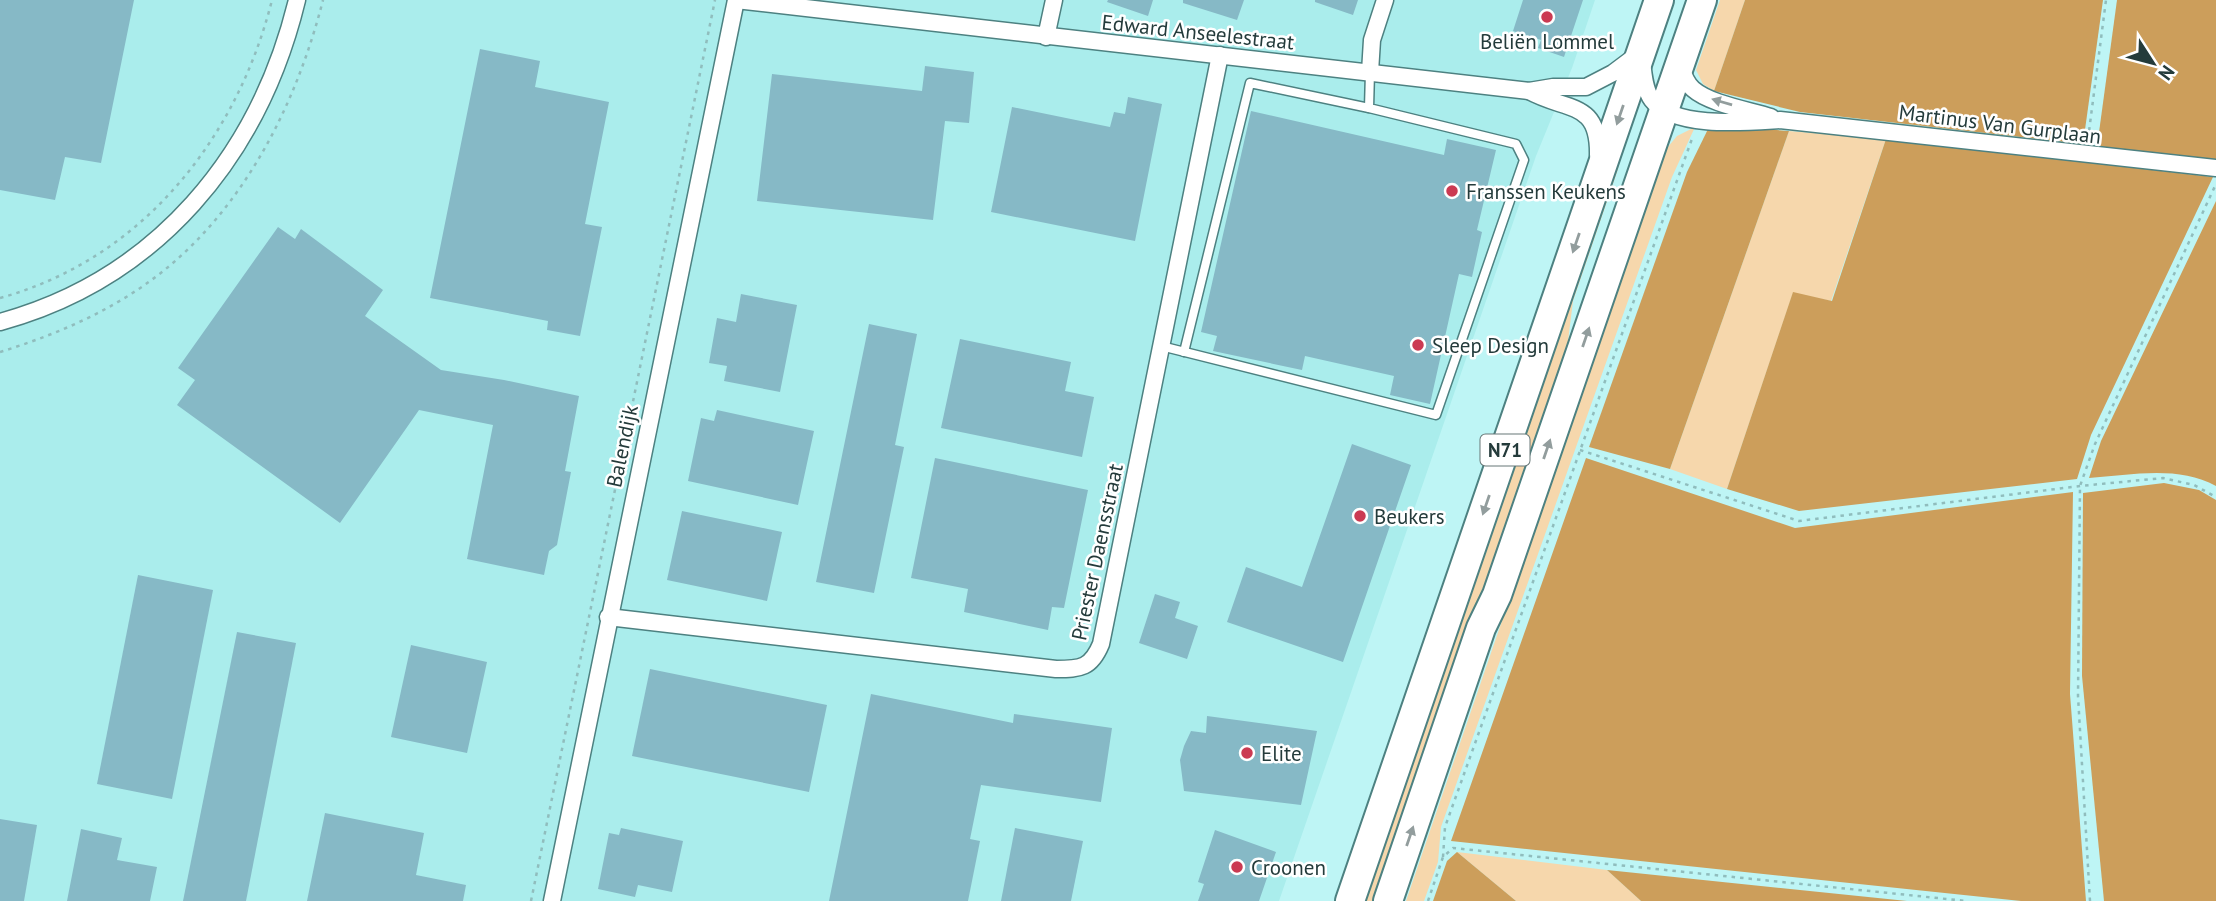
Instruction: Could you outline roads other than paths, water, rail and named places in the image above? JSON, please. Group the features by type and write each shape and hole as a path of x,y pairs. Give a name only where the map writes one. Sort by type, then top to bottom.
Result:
{"highway":[{"name":"N71","path":"1350,901 1659,0"},
{"name":"N71","path":"1388,901 1480,628 1497,595 1702,0"}],"street":[{"path":"0,322 68,299 119,270 168,231 191,207 230,156 261,102 285,43 298,0"},
{"name":"Edward Anseelestraat","path":"736,0 1529,91 1553,87 1586,87 1613,73 1641,52"},
{"name":"Balendijk","path":"552,901 736,0"},
{"path":"1046,37 1054,0"},
{"path":"1370,72 1372,40 1385,0"},
{"path":"1641,52 1651,99 1664,111"},
{"name":"Priester Daensstraat","path":"608,617 1056,669 1075,669 1088,664 1095,657 1101,643 1220,55"},
{"name":"Martinus Van Gurplaan","path":"1680,65 1684,77 1693,89 1709,98 1780,120"},
{"name":"Edward Anseelestraat","path":"1529,91 1547,101 1581,111 1593,121 1598,137 1598,179"},
{"name":"Martinus Van Gurplaan","path":"1664,111 1699,120 1733,123 1780,120 2216,169"},
{"name":"Martinus Van Gurplaan","path":"1650,152 1660,137 1672,127 1699,120"}],"lane":[{"path":"1369,108 1370,72"},
{"path":"1161,346 1184,352 1436,415 1524,160 1516,144 1369,108 1250,83 1184,352"}],"place":[{"name":"Beliën Lommel","path":"1547,17"},
{"name":"Franssen Keukens","path":"1452,191"},
{"name":"Sleep Design","path":"1418,345"},
{"name":"Beukers","path":"1360,516"},
{"name":"Elite","path":"1247,753"},
{"name":"Croonen","path":"1237,867"}]}
